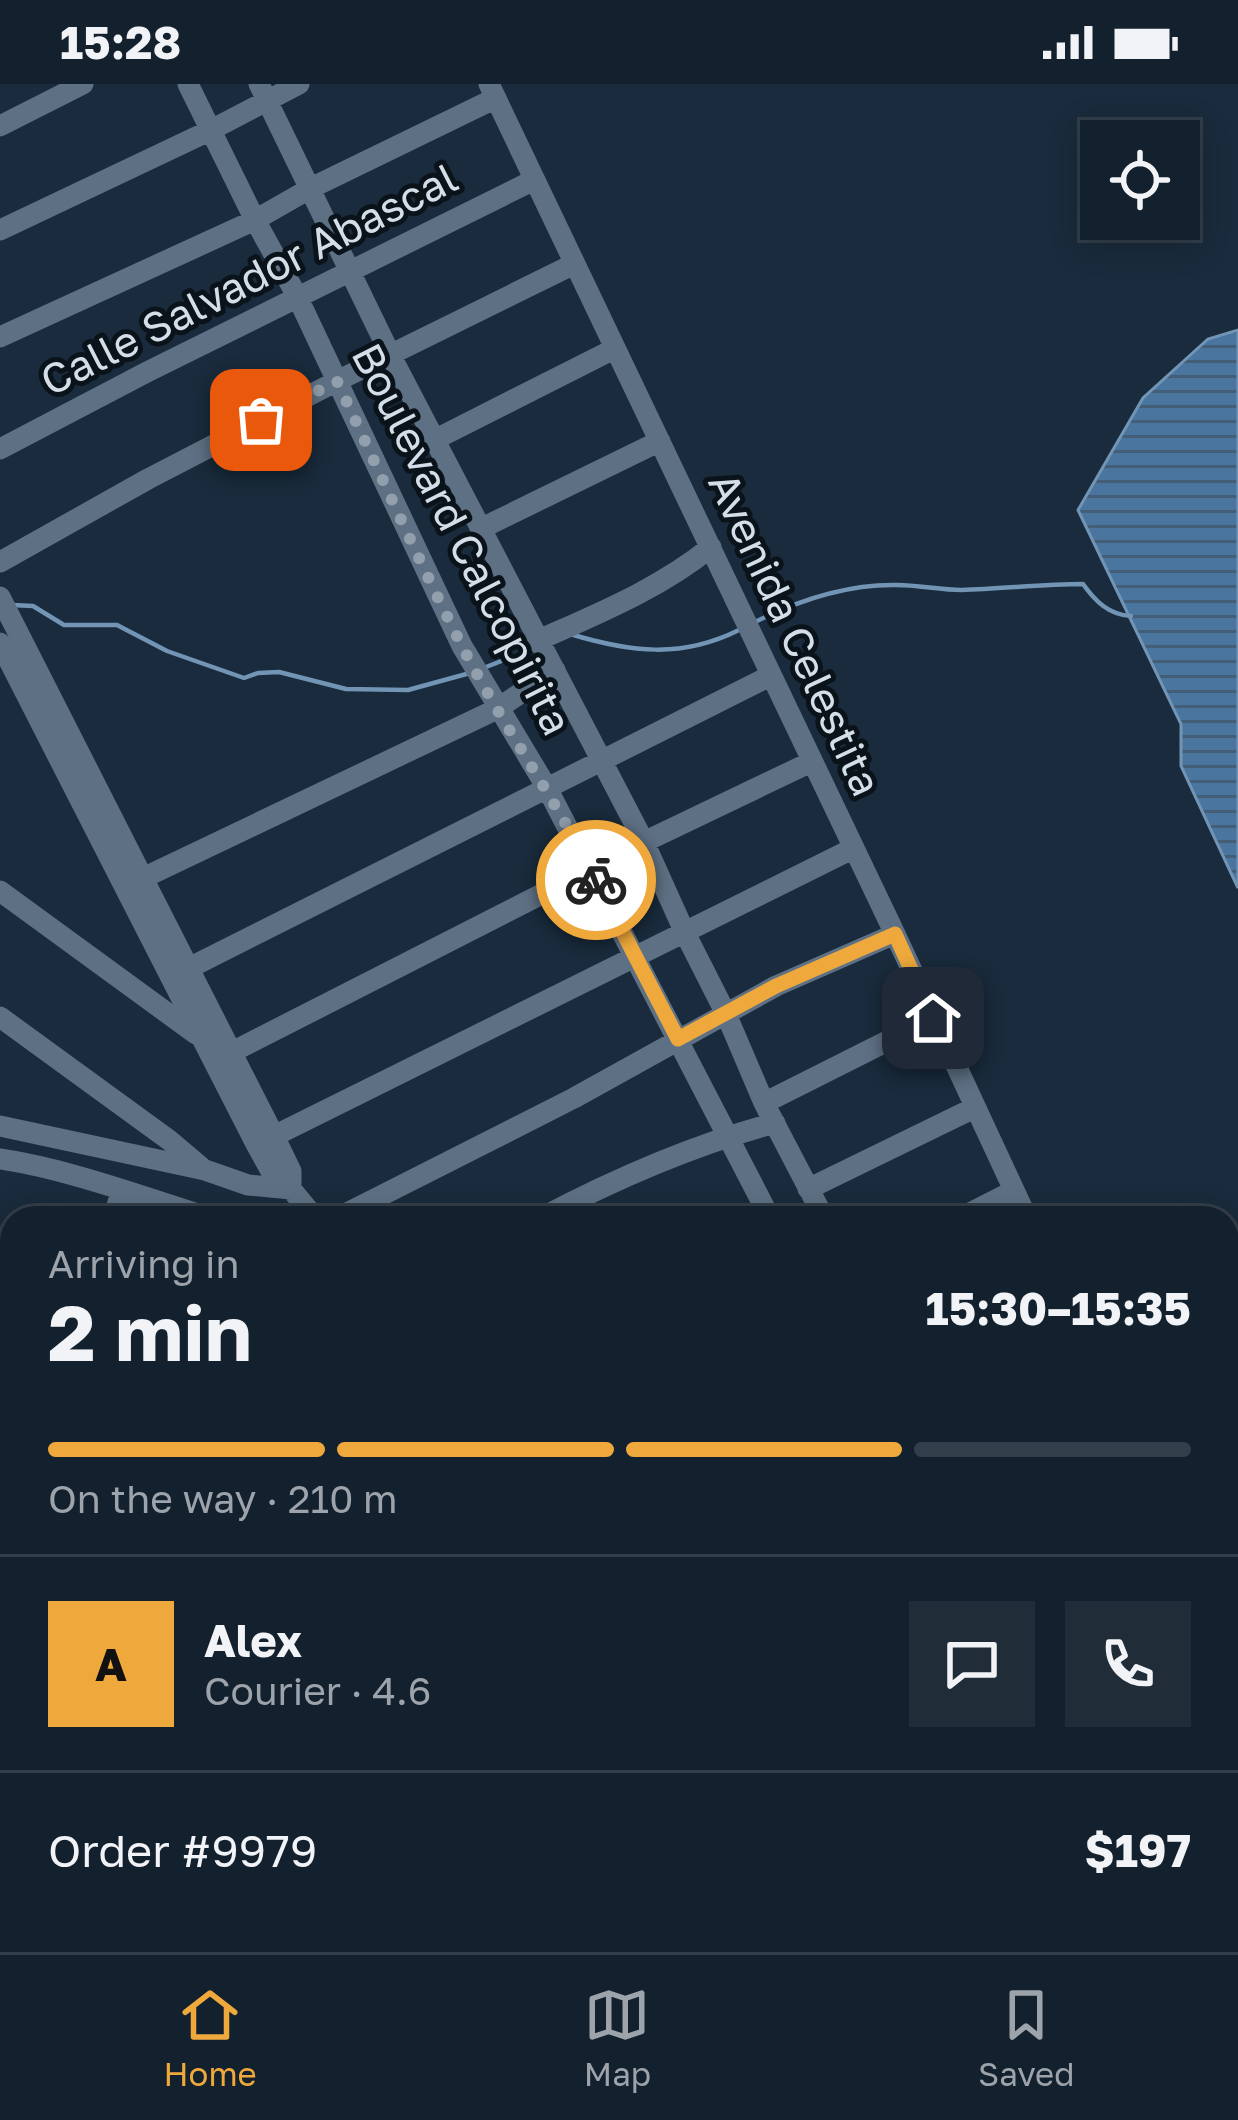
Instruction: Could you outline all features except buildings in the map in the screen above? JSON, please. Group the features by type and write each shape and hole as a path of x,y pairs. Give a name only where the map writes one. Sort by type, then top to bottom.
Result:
{"street":[{"path":"0,126 83,84"},
{"name":"Boulevard Calcopirita","path":"188,84 297,296 463,646 547,788 764,1206"},
{"path":"0,230 211,130 263,92 299,84"},
{"path":"0,337 255,220 492,91"},
{"name":"Avenida Celestita","path":"492,91 1021,1206"},
{"name":"Boulevard Calcopirita","path":"263,92 391,356 644,842 817,1206"},
{"name":"Calle Salvador Abascal","path":"0,449 534,180"},
{"path":"0,562 148,478 574,264"},
{"path":"434,440 614,349"},
{"path":"480,529 660,441"},
{"path":"143,878 497,709 546,653 711,547"},
{"path":"4,604 7,638 202,1038 272,1173 305,1206"},
{"path":"7,638 143,878 291,1171 291,1190"},
{"path":"189,968 770,676"},
{"path":"232,1052 811,762"},
{"path":"274,1136 854,848"},
{"path":"0,891 202,1038"},
{"path":"361,1206 574,1098 776,986 895,934"},
{"path":"0,1017 205,1170"},
{"path":"764,1102 933,1018"},
{"path":"808,1189 974,1108"},
{"path":"565,1206 652,1163 775,1124"},
{"path":"0,1126 205,1170 248,1185 291,1190"},
{"path":"0,1159 173,1206"},
{"path":"117,1206 122,1190"},
{"path":"984,1206 1013,1191"}],"water":[{"path":"1238,330 1238,888 1181,766 1181,724 1078,510 1143,398 1208,339"}],"waterway":[{"path":"755,622 824,595 897,585 962,590 1083,584 1103,606 1131,616"},
{"path":"12,605 33,606 64,625 117,625 167,651 244,678 279,672 346,689 408,690 470,673"},
{"path":"570,634 655,650 697,645 739,630"},
{"path":"481,669 532,649"}],"way so far":[{"path":"261,420 337,381 463,646 596,880"}],"route":[{"path":"596,880 678,1039 776,986 895,934 933,1018"}]}
